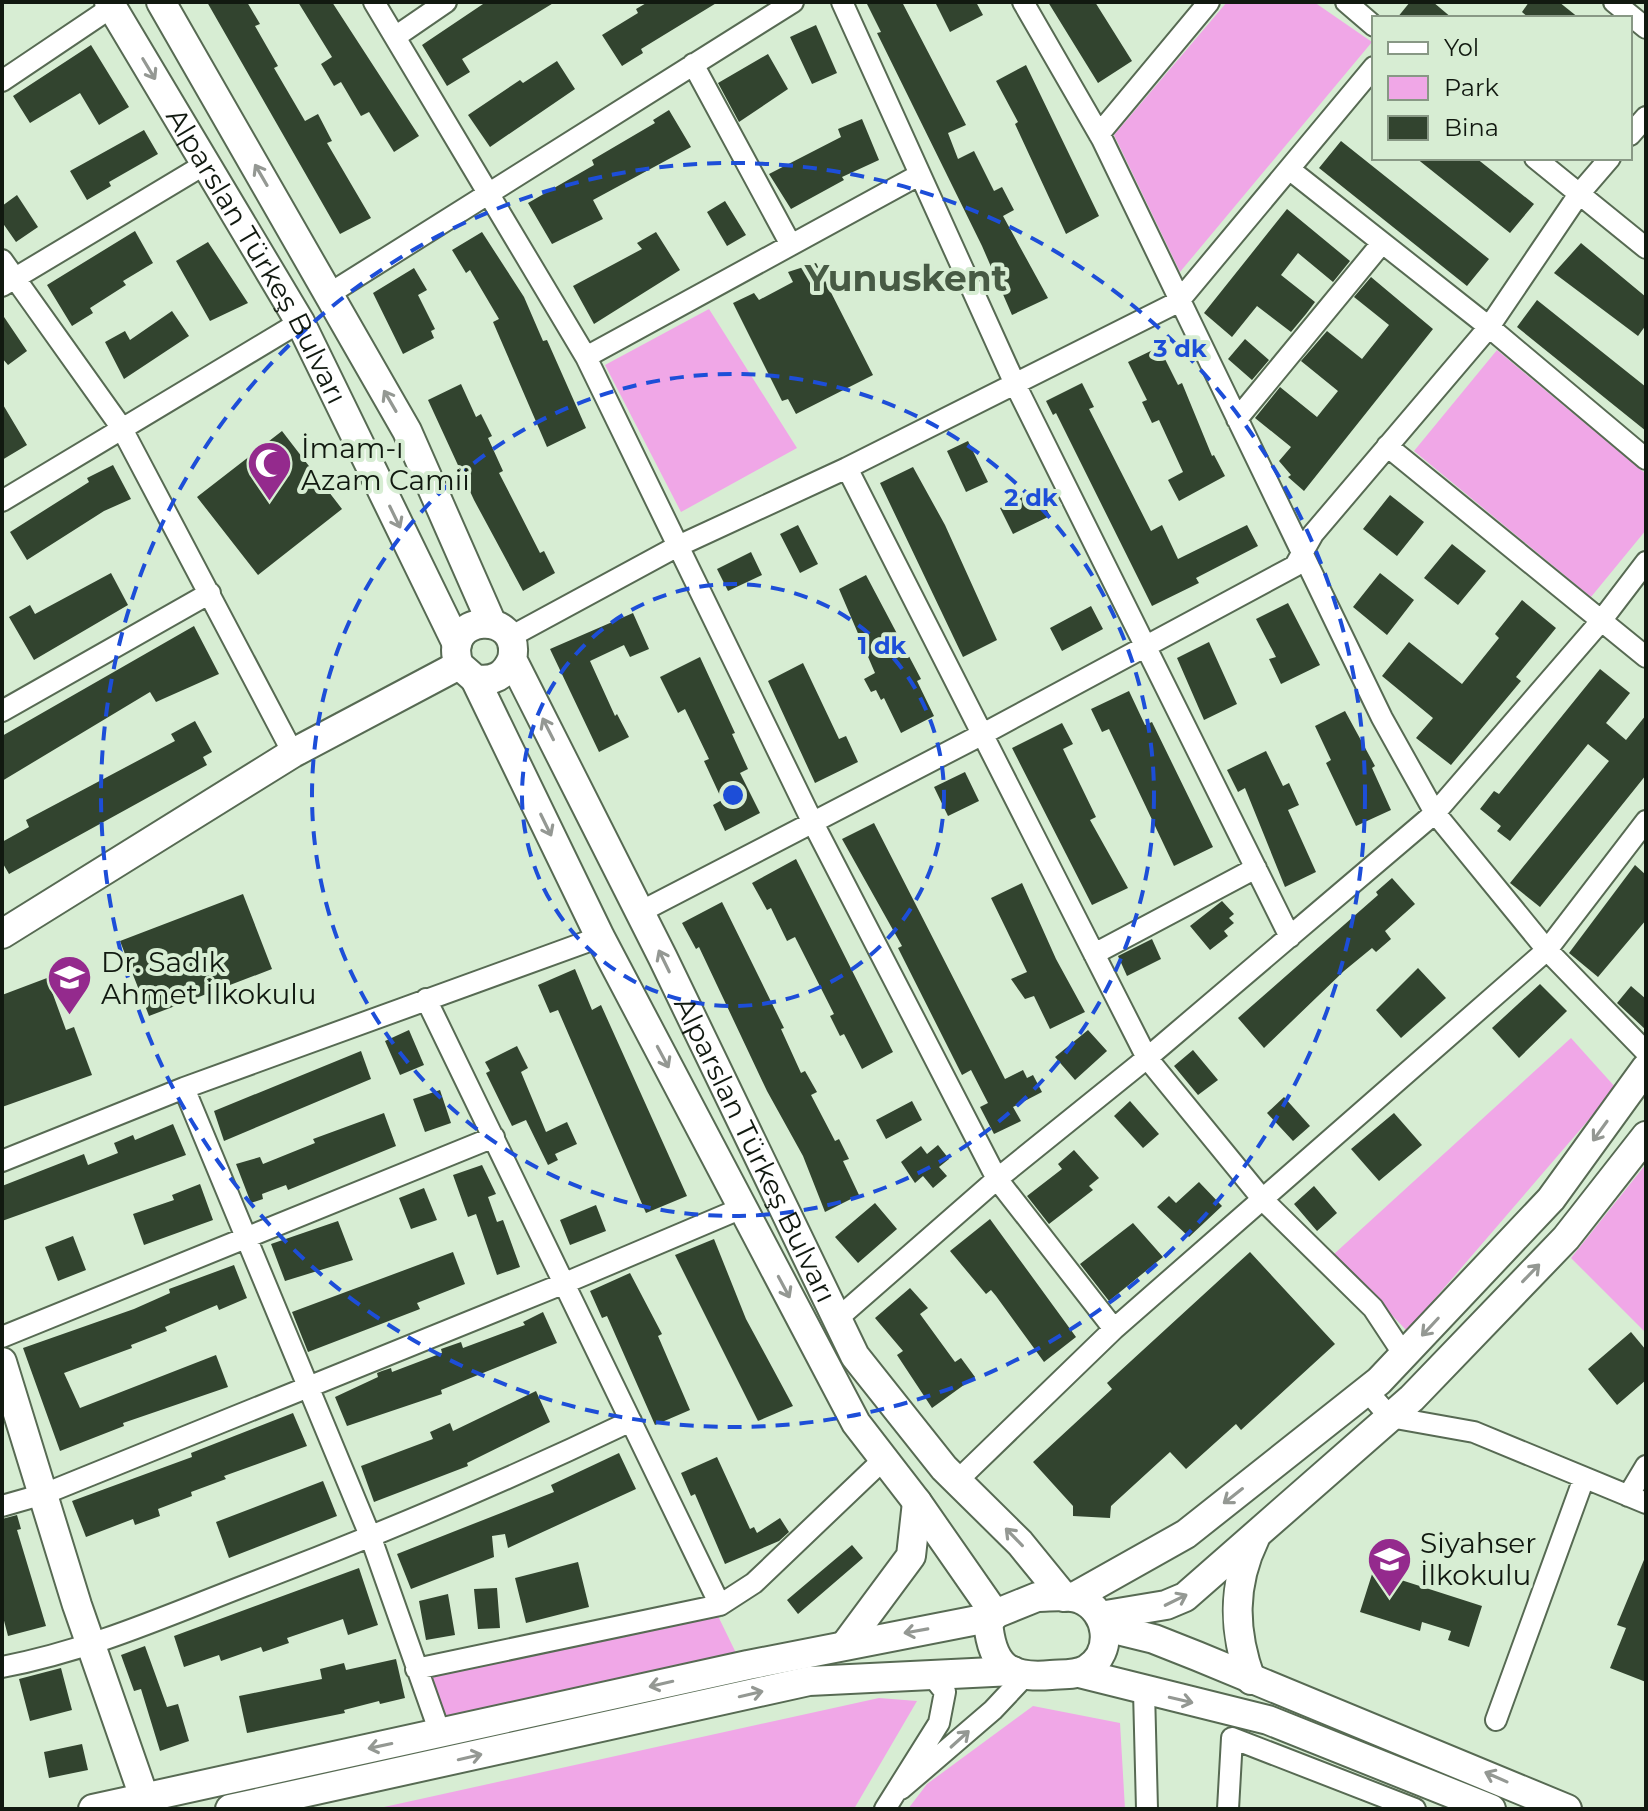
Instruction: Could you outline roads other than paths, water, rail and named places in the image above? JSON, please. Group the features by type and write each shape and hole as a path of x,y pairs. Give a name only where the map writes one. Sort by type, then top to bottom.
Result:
{"main road":[{"name":"Alparslan Türkeş Bulvarı","path":"161,2 407,431 504,640 855,1356 957,1481 1069,1597"},
{"name":"Alparslan Türkeş Bulvarı","path":"110,5 300,322 600,937 856,1423 917,1502 994,1616"},
{"path":"2,934 293,753 464,663 473,625 504,640 502,675 493,679 464,663"},
{"path":"2,919 124,859"},
{"path":"1069,1597 1186,1534 1367,1391 1551,1199 1646,1068"},
{"path":"1102,1622 1185,1597 1390,1417 1566,1238 1646,1136"},
{"path":"2,1362 91,1646 144,1797"},
{"path":"845,1645 911,1556 917,1502"},
{"path":"1251,1680 1240,1642 1236,1608 1246,1556 1258,1531"},
{"path":"93,1809 845,1645 994,1616 1037,1597 1069,1597 1093,1606 1102,1622 1102,1651 1096,1662 1079,1673"},
{"path":"994,1616 988,1622 990,1646 1003,1666 1018,1675"},
{"path":"1102,1622 1154,1639 1487,1773 1567,1809"},
{"path":"230,1809 809,1681 930,1673 1079,1673 1268,1720 1491,1809"}],"street":[{"path":"374,2 586,357 812,821 997,1179 1114,1329"},
{"path":"395,37 446,2"},
{"path":"329,294 489,190 793,2"},
{"path":"842,2 1015,384 1290,937"},
{"path":"1023,2 1099,134 1382,718 1435,813 1547,950 1646,1052"},
{"path":"1099,134 1209,2"},
{"path":"1346,2 1372,24"},
{"path":"1614,2 1631,16"},
{"path":"2,81 110,5"},
{"path":"693,64 791,245"},
{"path":"504,640 676,547 847,468 1178,302 1372,69"},
{"path":"1632,133 1646,117"},
{"path":"1537,160 1646,248"},
{"path":"640,912 983,734 1295,566 1302,551 1387,446 1489,327 1579,194 1608,160"},
{"path":"9,282 207,163"},
{"path":"1289,169 1489,327 1646,459"},
{"path":"586,357 919,175"},
{"path":"1237,419 1382,243"},
{"path":"2,260 9,282 121,427 293,753"},
{"path":"2,501 300,322"},
{"path":"1387,446 1646,657"},
{"path":"847,468 1147,1058 1264,1201 1373,1308 1404,1355"},
{"path":"837,1319 997,1179 1147,1058 1435,813 1601,621 1646,562"},
{"path":"2,711 210,593"},
{"path":"957,1481 1114,1329 1264,1201 1547,950 1646,821"},
{"path":"1094,954 1256,868"},
{"path":"2,1161 184,1088 600,937"},
{"path":"426,999 720,1605"},
{"path":"184,1088 371,1538 440,1733"},
{"path":"2,1337 494,1137"},
{"path":"2,1506 44,1494 742,1208"},
{"path":"1367,1391 1390,1417 1474,1432 1637,1499 1646,1466"},
{"path":"2,1667 91,1646 371,1538 499,1485 631,1421"},
{"path":"416,1669 720,1605 754,1583 884,1459"},
{"path":"1496,1720 1584,1478"},
{"path":"885,1809 901,1789 939,1723 945,1692 930,1673"},
{"path":"901,1789 993,1710 1018,1675"},
{"path":"1144,1691 1147,1809"},
{"path":"1228,1809 1232,1738 1371,1801 1415,1809"}],"place":[{"name":"İmam-ı Azam Camii","path":"270,503"},
{"name":"Dr. Sadık Ahmet İlkokulu","path":"70,1017"},
{"name":"Siyahser İlkokulu","path":"1389,1598"}],"district":[{"name":"Yunuskent","path":"906,278"}]}
